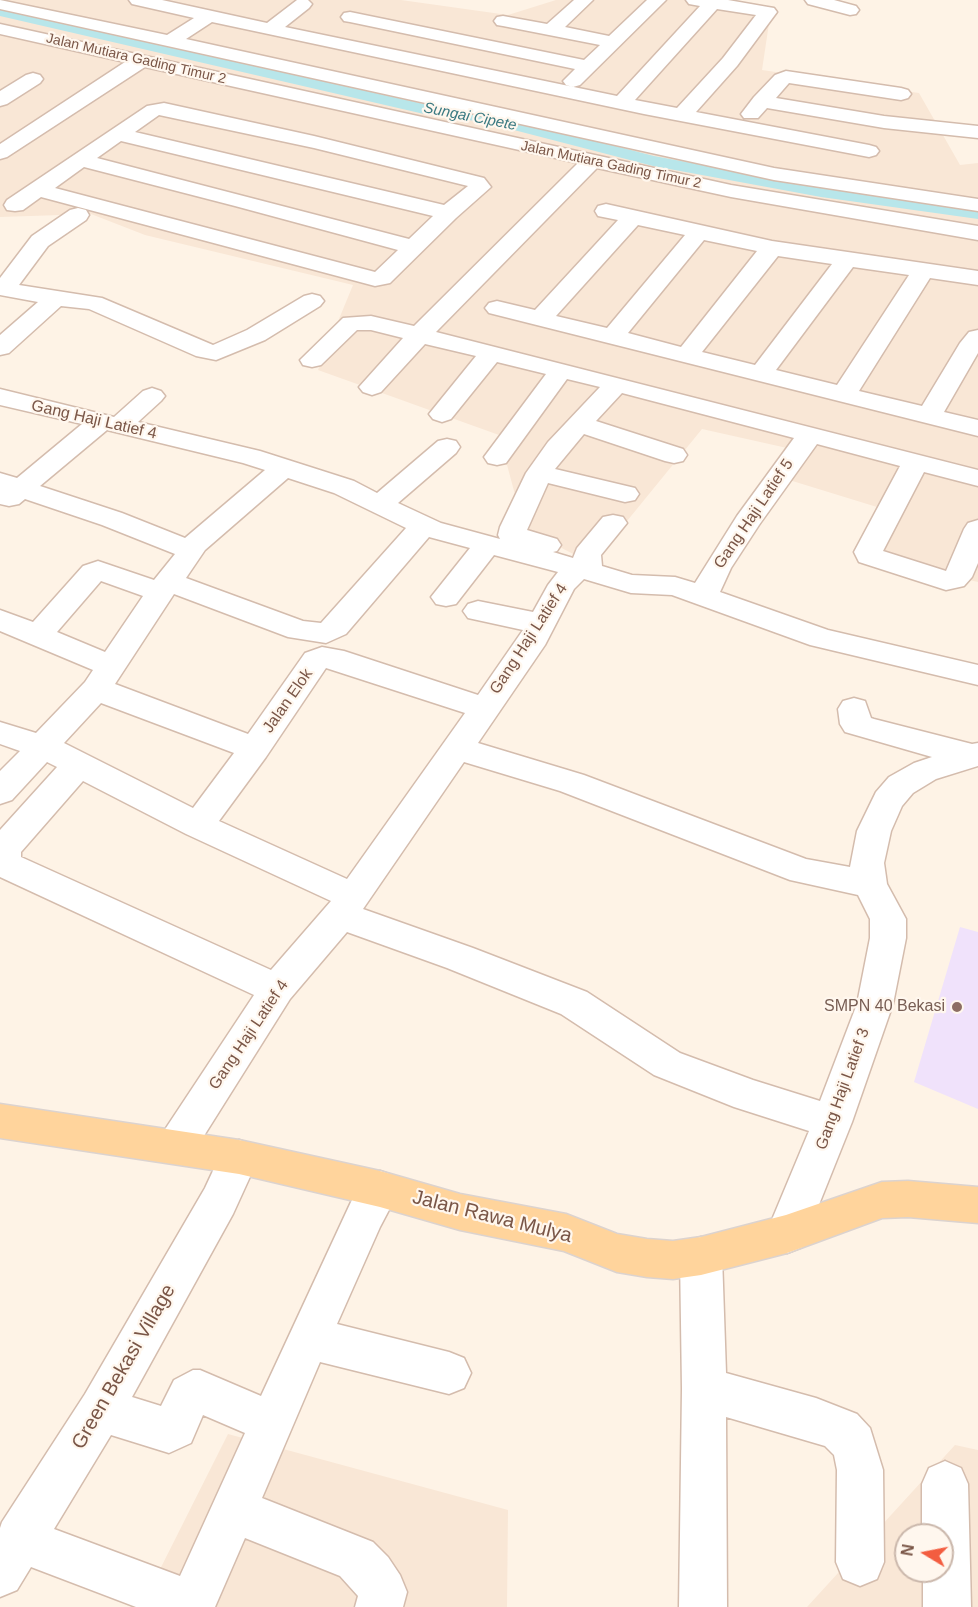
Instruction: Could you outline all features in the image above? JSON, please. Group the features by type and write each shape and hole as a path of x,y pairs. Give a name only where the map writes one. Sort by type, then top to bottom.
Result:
{"main road":[{"name":"Jalan Rawa Mulya","path":"3,1124 176,1146 239,1157 380,1190 460,1212 566,1233 617,1253 673,1260 701,1256 787,1234 882,1200 908,1199 978,1205"}],"street":[{"path":"138,0 176,3 214,17 270,29 644,108 869,151"},
{"path":"551,30 584,0"},
{"path":"814,0 850,10"},
{"path":"563,91 613,42 650,1"},
{"path":"622,103 704,1 768,12 730,62 681,115"},
{"path":"0,4 774,174 978,205"},
{"path":"270,29 303,4"},
{"path":"171,41 238,6"},
{"path":"320,39 368,6"},
{"path":"350,17 588,66"},
{"path":"503,21 613,42"},
{"name":"Jalan Mutiara Gading Timur 2","path":"0,29 592,162 816,230 978,233"},
{"path":"0,153 141,60"},
{"path":"0,100 33,79 11,74"},
{"path":"740,127 782,79 789,77 901,94"},
{"path":"761,101 884,122 978,132"},
{"path":"327,132 356,108"},
{"path":"613,138 644,108"},
{"path":"15,205 154,110 164,109 327,132 480,184 480,187 448,213 382,278 375,279 205,232 38,190"},
{"path":"118,134 448,213"},
{"path":"81,160 412,247"},
{"path":"372,387 420,334 592,162"},
{"path":"205,232 279,172"},
{"path":"606,211 772,248"},
{"path":"78,215 47,236 28,254 2,289 94,303 205,351 216,352 256,335 312,302"},
{"path":"541,318 633,217"},
{"path":"688,354 772,248 816,230 848,258 978,279"},
{"path":"613,336 699,232"},
{"path":"762,372 848,258"},
{"path":"844,394 923,271"},
{"path":"0,348 51,305 52,298"},
{"path":"497,308 762,372 978,428"},
{"path":"312,360 351,323 371,323 492,352 978,478"},
{"path":"929,416 969,348 978,338"},
{"path":"442,414 492,352"},
{"path":"497,457 561,370"},
{"path":"617,384 557,448 539,473 512,535 631,584 675,586 821,638 978,675"},
{"path":"0,504 12,484 152,396"},
{"name":"Gang Haji Latief 4","path":"0,397 224,450 344,487 423,526 487,545 577,563 562,585 534,638 346,905 277,989 176,1146"},
{"path":"579,424 674,455"},
{"name":"Gang Haji Latief 5","path":"703,597 717,568 747,522 810,435"},
{"path":"379,505 447,447"},
{"path":"915,463 868,552 869,556 946,581 954,580 958,577 978,529"},
{"path":"190,549 283,468"},
{"path":"539,473 625,495"},
{"path":"12,484 190,549"},
{"path":"577,563 613,523"},
{"path":"38,634 93,572 98,570 164,587 299,630 326,633 336,627 423,526"},
{"path":"446,597 487,545"},
{"path":"0,792 44,747 103,678 164,587 191,554 190,549"},
{"path":"478,611 542,624"},
{"path":"0,620 38,634 103,678 255,749"},
{"name":"Jalan Elok","path":"198,825 255,749 316,660 322,657 333,658 485,708"},
{"path":"854,709 856,724 864,728 975,755"},
{"path":"0,733 44,747 198,825 346,905 470,962 574,1003 667,1064 748,1095 831,1122"},
{"path":"458,748 572,783 802,871 870,884"},
{"name":"Gang Haji Latief 3","path":"787,1234 874,1004 888,938 888,919 870,884 867,863 874,831 888,800 902,784 925,771 975,755"},
{"path":"78,765 6,846 2,857 9,866 277,989"},
{"name":"Green Bekasi Village","path":"10,1556 101,1410 219,1201 239,1157"},
{"path":"10,1556 181,1602 233,1510 365,1215 380,1190"},
{"path":"701,1256 704,1389 703,1607"},
{"path":"309,1338 449,1374"},
{"path":"704,1389 816,1420 841,1430 854,1444 860,1470 860,1562"},
{"path":"101,1410 169,1431 175,1427 190,1395 193,1392 200,1392 252,1414"},
{"path":"945,1484 946,1607"},
{"path":"233,1510 356,1559 371,1574 382,1592 379,1607"}],"shaded area":[{"path":"0,0 401,0 508,15 556,0 715,0 771,10 762,70 919,93 960,165 978,163 978,582 873,558 877,507 773,475 796,450 702,429 592,564 524,528 499,435 318,370 353,285 145,235 91,214 0,217"},
{"name":"SMPN 40 Bekasi","path":"960,927 978,932 978,1109 914,1082"},
{"path":"228,1434 508,1510 507,1607 141,1607"},
{"path":"955,1445 978,1450 978,1607 807,1607"}],"waterway":[{"name":"Sungai Cipete","path":"0,12 424,109 484,117 653,161 821,192 978,214"}],"place":[{"name":"SMPN 40 Bekasi","path":"957,1007"}]}
